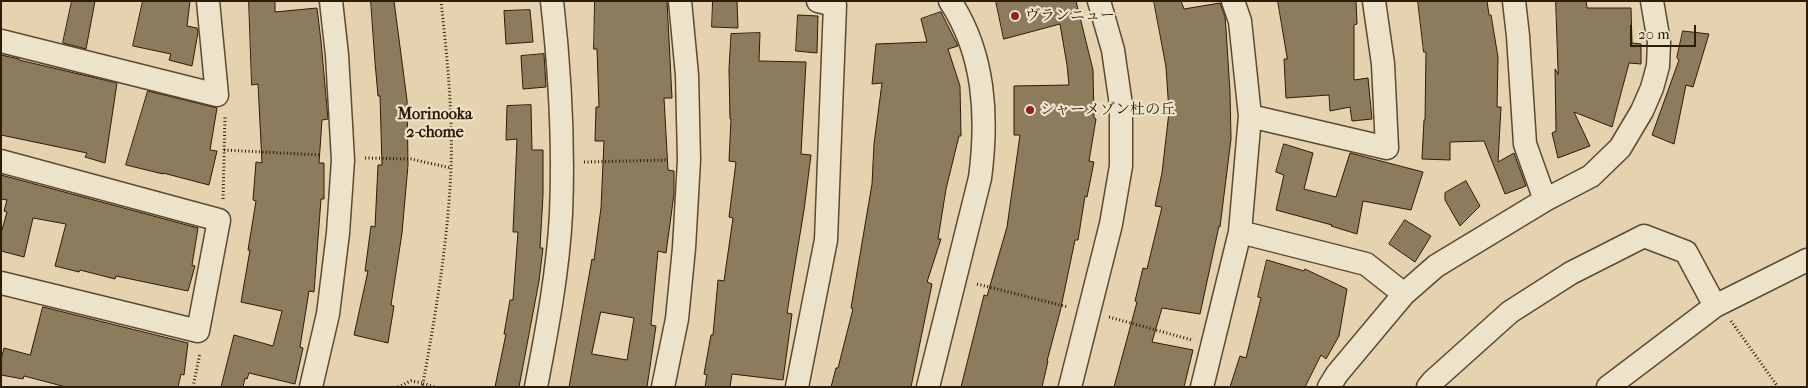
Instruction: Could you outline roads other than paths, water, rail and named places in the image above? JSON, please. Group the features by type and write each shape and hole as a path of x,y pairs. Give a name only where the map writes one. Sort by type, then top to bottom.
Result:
{"street":[{"path":"1,41 217,95 208,1"},
{"path":"311,387 328,314 338,233 343,157 337,55 331,1"},
{"path":"536,387 554,282 561,215 562,163 559,64 552,1"},
{"path":"663,387 677,319 684,248 689,160 687,75 680,1"},
{"path":"797,387 826,240 835,5 818,1"},
{"path":"928,387 980,178 983,154 983,96 974,51 960,17 950,1"},
{"path":"1070,387 1111,224 1121,166 1120,96 1113,50 1099,1"},
{"path":"1202,387 1240,232 1250,116 1240,21 1233,1"},
{"path":"1250,116 1387,148 1383,64 1374,1"},
{"path":"1514,1 1525,144 1545,200"},
{"path":"1329,387 1337,374 1404,294 1436,266 1545,200 1591,176 1620,148 1642,111 1652,88 1658,66 1659,42 1652,1"},
{"path":"1,162 218,220 198,331 1,283"},
{"path":"1240,232 1366,264 1404,294"},
{"path":"1428,387 1510,312 1571,273 1644,236 1686,252 1717,305"},
{"path":"1608,387 1717,305 1807,260"}],"place":[{"name":"ヴランニュー","path":"1015,16"},
{"name":"シャーメゾン杜の丘","path":"1030,110"}],"district":[{"name":"Morinooka 2-chome","path":"435,124"}]}
